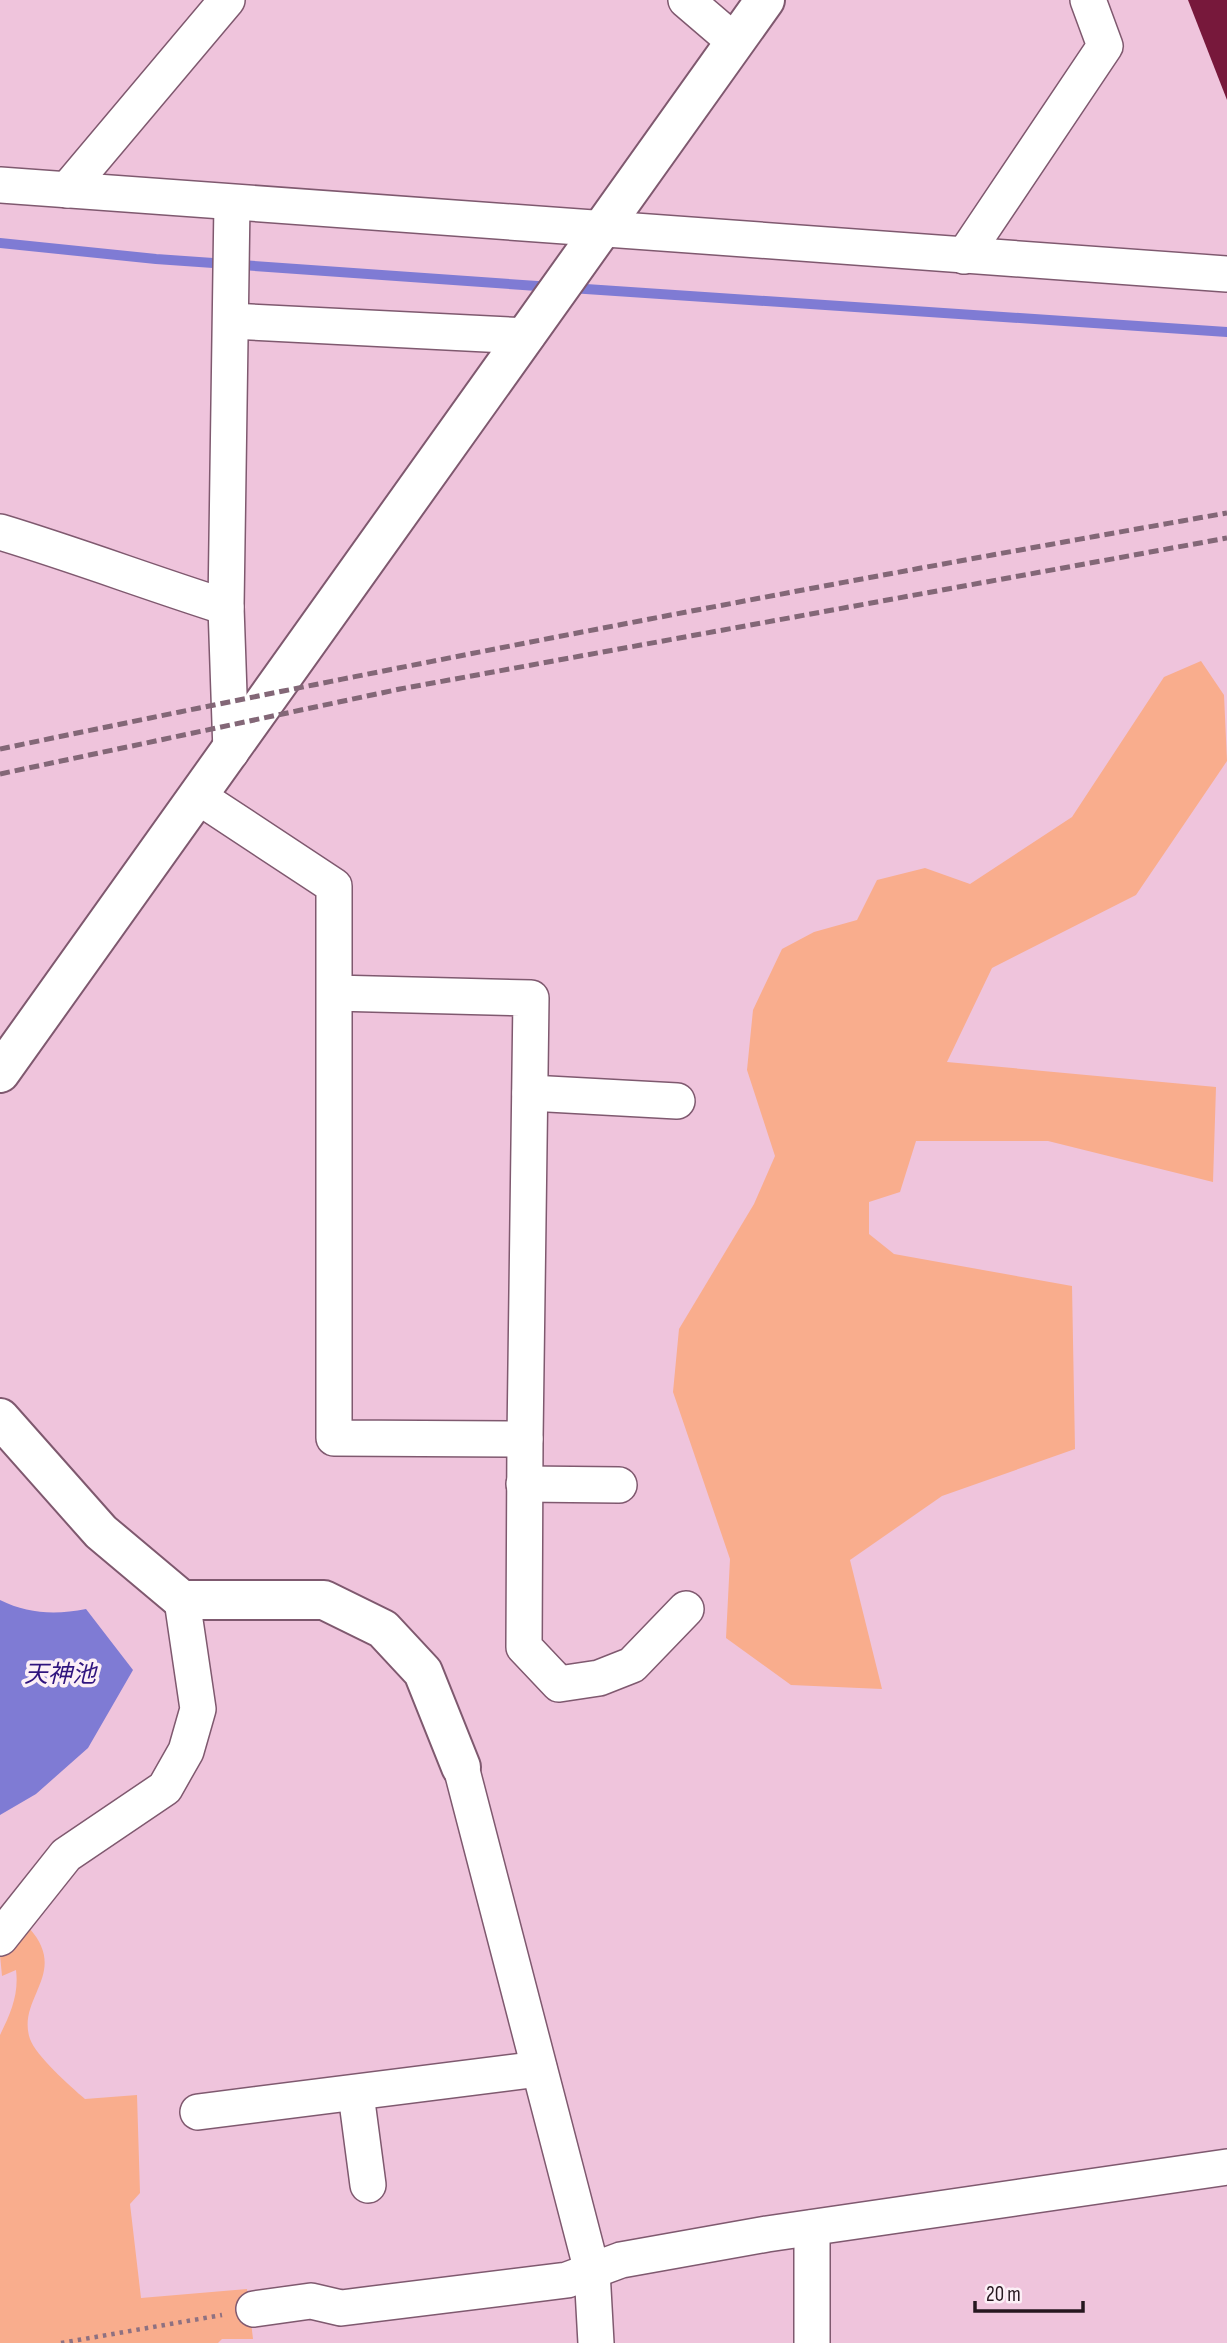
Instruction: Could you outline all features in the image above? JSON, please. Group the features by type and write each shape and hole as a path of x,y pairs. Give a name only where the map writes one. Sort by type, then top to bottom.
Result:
{"street":[{"path":"67,190 227,0"},
{"path":"686,0 735,42"},
{"path":"0,1073 765,0"},
{"path":"964,256 1105,46 1088,0"},
{"path":"0,185 232,203 593,241 964,256 1227,274"},
{"path":"231,752 226,607 232,203"},
{"path":"231,305 527,336"},
{"path":"9,538 226,607"},
{"path":"199,797 334,886 334,1438 525,1439"},
{"path":"334,993 531,998 524,1647 559,1684 599,1678 632,1665 686,1609"},
{"path":"530,1093 677,1101"},
{"path":"0,1419 101,1532 182,1600 324,1600 383,1629 423,1672 461,1767 495,1906 540,2069 592,2271 596,2343"},
{"path":"524,1484 619,1485"},
{"path":"0,1938 66,1855 165,1788 186,1751 198,1709 182,1600"},
{"path":"198,2112 540,2069"},
{"path":"356,2094 368,2185"},
{"path":"254,2309 311,2301 341,2308 567,2280 621,2260 812,2228 1227,2167"},
{"path":"812,2228 812,2343"}],"path":[{"path":"61,2343 254,2309"}],"shaded area":[{"path":"1201,661 1224,695 1227,761 1136,895 992,968 947,1062 1216,1087 1213,1182 1048,1141 916,1141 900,1192 869,1202 869,1234 894,1254 1072,1286 1075,1449 942,1496 850,1560 882,1689 791,1685 726,1638 730,1559 673,1392 679,1329 754,1204 775,1156 747,1070 753,1010 782,949 814,932 857,920 877,880 925,868 970,884 1072,817 1164,677"},
{"path":"29,1928 40,1944 44,1959 44,1972 28,2024 33,2046 85,2099 137,2095 140,2193 130,2204 141,2298 247,2289 253,2339 222,2339 218,2343 0,2343 0,2035 13,2003 17,1979 16,1970 2,1976 0,1955 18,1933"}],"water":[{"name":"天神池","path":"0,1600 42,1612 86,1609 133,1670 88,1748 36,1794 0,1815"}],"building":[{"path":"1188,0 1227,0 1227,100"}],"waterway":[{"path":"0,243 156,259 552,287"},
{"path":"571,288 1227,332"}],"railway":[{"path":"0,749 613,626 1227,513"},
{"path":"0,774 400,689 1227,538"}]}
